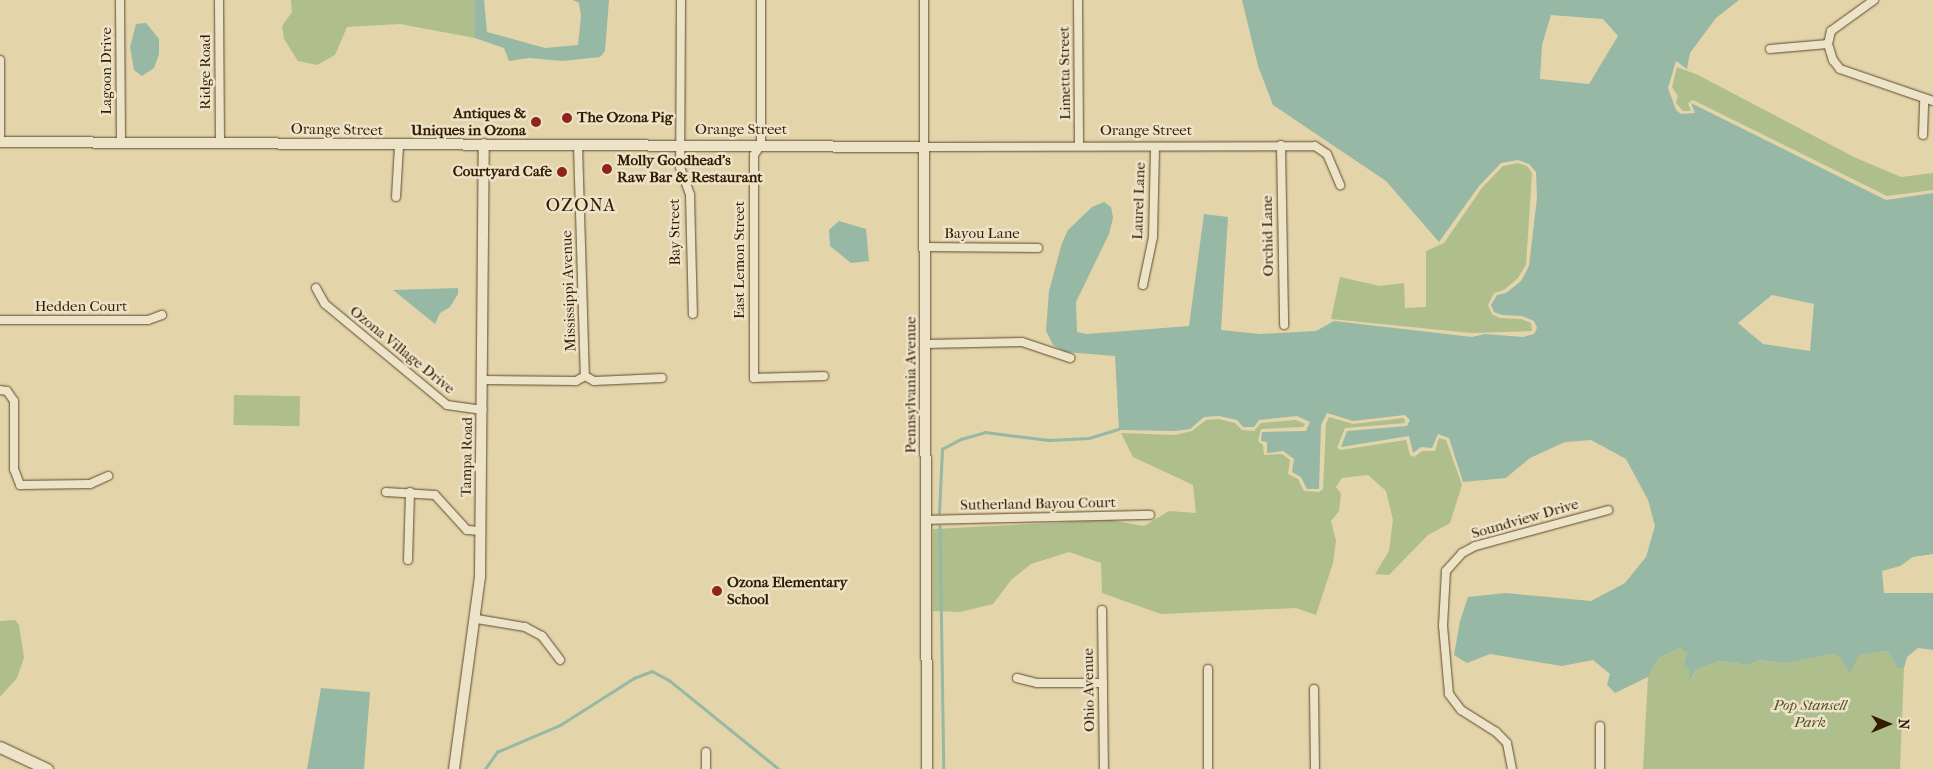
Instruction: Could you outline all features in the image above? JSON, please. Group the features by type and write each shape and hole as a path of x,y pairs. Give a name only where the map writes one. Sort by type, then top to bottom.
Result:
{"main road":[{"path":"0,747 47,769"}],"street":[{"name":"Lagoon Drive","path":"120,0 121,142"},
{"name":"Ridge Road","path":"219,0 220,143"},
{"name":"Bay Street","path":"681,0 680,167 690,194 693,314"},
{"name":"East Lemon Street","path":"761,0 761,145 754,155 754,378 824,376"},
{"name":"Pennsylvania Avenue","path":"924,0 927,769"},
{"name":"Limetta Street","path":"1078,0 1079,146"},
{"path":"1874,0 1838,24 1831,32 1828,44 1833,60 1840,69 1924,101 1933,102"},
{"path":"1770,49 1828,44"},
{"path":"0,60 0,142"},
{"path":"1923,135 1924,101"},
{"name":"Orange Street","path":"0,142 399,146 484,144 924,147 1281,145 1322,149 1327,154 1340,184"},
{"name":"Tampa Road","path":"454,769 477,619 483,410 484,144"},
{"name":"Mississippi Avenue","path":"578,145 584,376"},
{"name":"Orchid Lane","path":"1281,145 1284,325"},
{"path":"396,197 399,146"},
{"name":"Laurel Lane","path":"1143,285 1153,237 1155,146"},
{"name":"Bayou Lane","path":"925,247 1038,248"},
{"name":"Ozona Village Drive","path":"316,288 324,304 447,405 483,410"},
{"name":"Hedden Court","path":"0,320 148,320 162,315"},
{"path":"925,344 1022,342 1070,358"},
{"path":"483,380 576,380 584,376 594,381 662,378"},
{"path":"0,390 7,392 14,401 14,468 20,485 90,484 108,476"},
{"path":"386,492 435,495 467,530 481,531"},
{"path":"408,560 410,492"},
{"name":"Soundview Drive","path":"1512,769 1507,743 1496,732 1460,710 1449,694 1443,626 1446,571 1462,553 1475,546 1608,510"},
{"name":"Sutherland Bayou Court","path":"926,520 1150,515"},
{"name":"Ohio Avenue","path":"1102,610 1104,769"},
{"path":"477,619 525,627 542,636 560,660"},
{"path":"1208,669 1208,769"},
{"path":"1017,678 1037,683 1103,683"},
{"path":"1314,689 1315,769"},
{"path":"1600,726 1600,769"},
{"path":"706,752 706,769"}],"green space":[{"path":"291,0 475,0 475,38 400,24 347,27 335,55 317,65 298,61 284,39 282,26 292,12"},
{"path":"1677,67 1698,75 1856,158 1901,177 1933,173 1933,190 1887,196 1693,100 1688,103 1691,111 1683,111 1676,103 1678,96 1672,87"},
{"path":"1518,163 1527,166 1532,173 1526,265 1518,278 1504,290 1494,293 1488,305 1492,314 1500,318 1521,319 1531,323 1532,331 1472,333 1331,319 1340,277 1380,286 1404,283 1405,308 1426,307 1426,251 1444,243 1482,188 1503,166"},
{"path":"234,395 300,396 299,426 233,425"},
{"path":"1329,417 1353,424 1404,418 1405,423 1345,428 1337,448 1341,450 1406,440 1410,455 1414,457 1422,451 1435,451 1439,438 1446,440 1462,485 1450,523 1428,535 1389,575 1375,574 1389,551 1393,520 1386,491 1368,475 1342,478 1336,487 1341,494 1339,511 1331,521 1336,541 1333,563 1316,615 1296,608 1161,614 1102,593 1101,563 1069,552 1031,564 1011,580 993,604 960,612 933,611 933,529 1110,520 1144,526 1169,511 1196,513 1193,485 1133,457 1121,433 1175,435 1192,431 1206,420 1219,419 1235,423 1242,430 1254,431 1261,423 1296,420 1305,424 1303,427 1261,429 1258,441 1263,445 1264,455 1282,454 1290,460 1288,474 1298,479 1304,491 1319,492 1323,489 1326,424"},
{"path":"15,620 19,625 24,658 17,678 0,697 0,621"},
{"name":"Pop Stansell Park","path":"1680,648 1687,653 1683,667 1689,667 1690,680 1697,669 1720,661 1746,665 1758,660 1785,663 1830,654 1840,657 1888,651 1897,668 1904,668 1900,769 1643,769 1648,677 1659,658"}],"shaded area":[{"path":"475,0 484,0 487,32 545,48 578,45 581,16 579,3 573,0 609,0 605,51 600,57 563,61 529,58 509,61 504,48 475,38"},
{"path":"1242,0 1739,0 1716,18 1690,53 1687,69 1676,61 1668,88 1676,110 1681,114 1695,113 1691,103 1886,200 1933,193 1933,554 1913,557 1900,566 1882,571 1884,593 1933,593 1933,650 1918,648 1907,657 1904,668 1897,668 1888,651 1859,655 1850,673 1840,657 1830,654 1785,663 1759,660 1747,665 1720,661 1697,669 1689,681 1689,667 1683,667 1687,653 1680,648 1659,658 1648,677 1615,693 1607,685 1610,674 1593,660 1562,666 1490,654 1467,663 1454,655 1460,621 1468,597 1506,593 1591,601 1625,583 1646,557 1655,526 1648,500 1626,459 1591,440 1565,442 1530,458 1506,478 1463,482 1449,438 1438,434 1432,448 1421,447 1413,453 1409,436 1341,447 1347,431 1407,426 1410,420 1405,415 1353,421 1327,413 1321,425 1319,489 1307,489 1301,477 1292,472 1294,459 1283,451 1267,453 1267,442 1261,441 1262,432 1306,431 1310,422 1297,416 1259,420 1254,427 1243,427 1237,420 1219,416 1204,417 1190,429 1175,431 1119,430 1115,356 1066,352 1053,345 1046,331 1049,291 1062,243 1068,230 1092,207 1104,202 1111,207 1113,218 1109,234 1076,302 1077,332 1087,334 1189,326 1204,214 1228,217 1221,330 1260,334 1316,331 1334,321 1472,337 1485,334 1523,337 1534,334 1537,328 1534,321 1522,316 1502,315 1494,312 1491,305 1497,295 1506,293 1521,281 1529,266 1537,198 1536,172 1529,164 1518,160 1501,163 1479,186 1439,242 1386,181 1273,105 1258,66","holes":["1551,15 1603,19 1618,36 1589,84 1540,79 1542,45","1772,295 1814,304 1810,351 1763,344 1738,323"]},
{"path":"146,23 159,39 159,54 154,68 142,76 134,70 130,47 136,24"},
{"path":"839,221 866,229 869,261 851,263 830,246 829,230"},
{"path":"458,288 458,294 450,307 440,313 435,324 393,290"},
{"path":"321,688 370,692 364,769 307,769"}],"waterway":[{"path":"939,513 942,449 961,439 985,432 1048,440 1089,438 1119,429"},
{"path":"940,526 944,769"},
{"path":"485,769 497,752 560,725 634,678 652,671 669,680 779,769"}],"place":[{"name":"The Ozona Pig","path":"567,118"},
{"name":"Antiques & Uniques in Ozona","path":"536,122"},
{"name":"Molly Goodhead's Raw Bar & Restaurant","path":"607,169"},
{"name":"Courtyard Cafe","path":"562,172"},
{"name":"Ozona Elementary School","path":"717,591"}],"district":[{"name":"OZONA","path":"581,206"}]}
